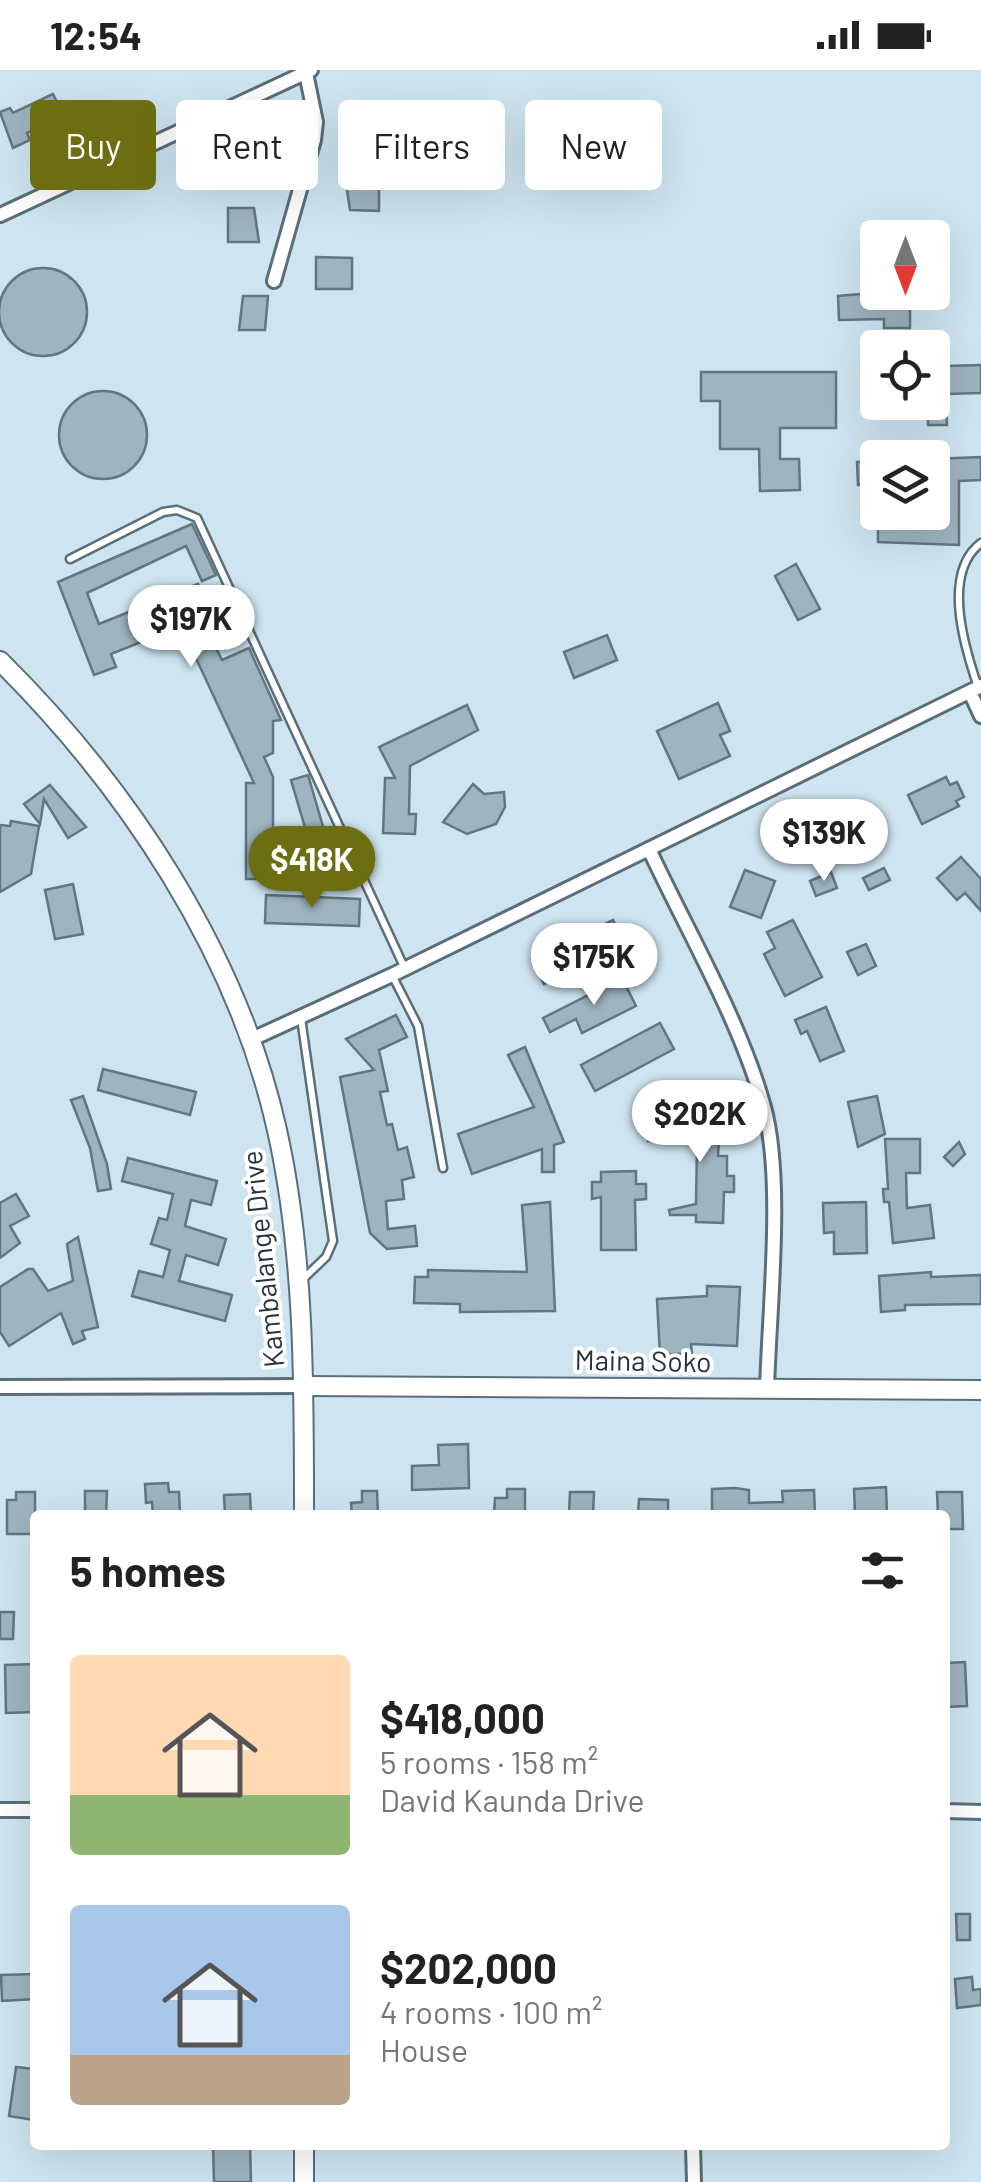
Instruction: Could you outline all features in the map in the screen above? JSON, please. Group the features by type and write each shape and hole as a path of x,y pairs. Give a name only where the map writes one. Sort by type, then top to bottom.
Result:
{"street":[{"path":"0,215 308,71 316,122 314,140 274,282"},
{"name":"Kambalange Drive","path":"0,661 56,716 148,835 195,919 250,1040 277,1130 297,1285 304,1386 304,1510"},
{"path":"250,1040 398,972 976,689 981,716"},
{"path":"649,848 745,1056 765,1110 773,1184 767,1390"},
{"path":"0,1387 304,1386"},
{"name":"Maina Soko","path":"304,1386 981,1390"},
{"path":"0,1810 30,1810"},
{"path":"950,1812 981,1812"},
{"path":"304,2150 304,2182"},
{"path":"693,2150 694,2182"}],"lane":[{"path":"70,560 163,512 189,512 197,518 398,972 418,1026 443,1168"},
{"path":"976,689 960,634 959,602 972,550 981,543"},
{"path":"297,1285 326,1257 333,1241 304,1061 301,1016"}],"building":[{"path":"30,105 30,140 13,148 0,112 10,108 13,113"},
{"path":"347,190 379,190 379,211 350,210"},
{"path":"228,208 254,208 259,242 228,242"},
{"path":"316,257 352,258 352,289 316,289"},
{"path":"43,268 60,271 74,281 84,295 84,329 74,343 60,353 43,356 26,353 12,343 2,329 -1,312 2,295 12,281 26,271"},
{"path":"860,294 860,310 910,310 910,328 884,328 884,319 839,320 838,296"},
{"path":"243,296 268,296 265,330 239,330"},
{"path":"981,365 981,393 950,394 950,366"},
{"path":"701,372 836,372 836,428 780,428 780,459 799,459 800,490 760,491 759,449 720,449 720,401 701,401"},
{"path":"103,391 134,404 147,435 134,466 103,479 72,466 59,435 72,404"},
{"path":"928,420 947,420 947,425 928,425"},
{"path":"981,457 981,480 959,481 959,545 878,542 878,530 950,530 950,458"},
{"path":"192,524 216,575 202,581 186,546 87,593 99,624 198,584 210,614 201,618 222,660 249,648 281,720 273,721 273,753 264,757 273,777 273,879 246,879 246,783 254,783 181,626 111,654 116,667 94,675 58,582"},
{"path":"796,564 820,609 798,620 775,576"},
{"path":"607,635 617,660 574,678 564,652"},
{"path":"718,703 730,731 720,735 730,756 679,779 657,731"},
{"path":"467,705 478,730 410,766 409,814 416,814 415,834 383,833 385,778 395,778 379,747"},
{"path":"308,775 336,871 308,880 295,834 306,831 291,780"},
{"path":"946,777 950,785 957,782 964,797 956,801 959,806 922,824 908,795"},
{"path":"473,784 484,794 504,792 505,807 496,824 467,834 443,822"},
{"path":"50,785 86,827 68,838 44,799 40,824 24,804"},
{"path":"11,821 39,826 31,874 0,892 0,825 10,826"},
{"path":"961,857 981,879 981,911 965,893 957,900 937,878"},
{"path":"884,868 890,880 869,890 863,878"},
{"path":"745,870 775,881 761,918 730,907"},
{"path":"831,872 837,888 816,896 810,881"},
{"path":"73,884 83,934 55,939 45,890"},
{"path":"266,895 360,899 359,926 265,923"},
{"path":"613,920 625,946 544,984 532,959"},
{"path":"793,920 822,977 785,996 764,954 775,948 767,932"},
{"path":"866,944 876,966 858,975 847,952"},
{"path":"622,978 636,1006 582,1033 576,1019 550,1032 543,1018"},
{"path":"826,1007 844,1051 820,1061 807,1031 801,1034 795,1020"},
{"path":"396,1015 407,1037 379,1050 388,1091 380,1092 387,1125 392,1124 398,1150 407,1147 414,1177 402,1180 404,1199 386,1201 388,1229 415,1226 417,1246 387,1249 370,1233 340,1077 374,1070 346,1039"},
{"path":"660,1023 674,1049 595,1091 581,1065"},
{"path":"525,1047 564,1142 554,1145 554,1172 542,1172 542,1149 472,1174 458,1134 534,1107 508,1055"},
{"path":"103,1069 196,1092 190,1115 98,1090"},
{"path":"83,1096 107,1164 111,1189 98,1191 90,1148 71,1100"},
{"path":"877,1096 885,1134 858,1147 848,1102"},
{"path":"649,1119 720,1122 718,1156 727,1156 727,1176 734,1176 734,1192 724,1192 723,1223 696,1222 696,1215 670,1215 669,1210 696,1204 697,1143 648,1141"},
{"path":"885,1139 920,1139 920,1173 906,1173 907,1208 930,1205 934,1238 893,1243 889,1202 884,1202 883,1189 888,1189"},
{"path":"959,1142 965,1154 953,1166 944,1157"},
{"path":"128,1158 217,1181 211,1205 191,1200 185,1226 226,1239 218,1265 186,1255 179,1281 232,1295 225,1321 132,1296 139,1271 163,1277 170,1250 151,1244 159,1218 167,1220 173,1194 122,1181"},
{"path":"636,1171 636,1184 646,1184 646,1199 635,1200 636,1250 601,1250 601,1197 592,1199 592,1182 601,1182 601,1172"},
{"path":"16,1194 29,1216 10,1226 20,1243 0,1258 0,1203"},
{"path":"550,1202 555,1311 460,1312 460,1304 414,1303 415,1277 428,1277 428,1270 527,1272 522,1205"},
{"path":"866,1202 867,1253 834,1254 834,1232 824,1233 823,1203"},
{"path":"78,1237 98,1327 82,1331 85,1339 73,1344 61,1313 9,1346 0,1332 0,1287 28,1269 33,1269 48,1291 73,1281 67,1244"},
{"path":"931,1272 931,1277 981,1275 981,1304 905,1305 905,1310 881,1312 879,1276"},
{"path":"707,1286 740,1287 737,1346 691,1344 692,1353 660,1355 657,1299 707,1296"},
{"path":"468,1444 469,1488 412,1490 412,1466 439,1465 438,1445"},
{"path":"168,1483 169,1492 179,1492 180,1510 153,1510 152,1502 146,1503 145,1484"},
{"path":"886,1487 887,1510 855,1510 854,1489"},
{"path":"507,1489 525,1489 525,1510 494,1510 495,1498 507,1498"},
{"path":"712,1489 749,1490 749,1503 783,1502 782,1491 814,1490 815,1510 712,1510"},
{"path":"85,1491 107,1491 106,1510 85,1510"},
{"path":"362,1491 377,1491 378,1510 352,1510 351,1503 362,1502"},
{"path":"16,1492 35,1492 30,1534 7,1534 7,1500 16,1500"},
{"path":"570,1492 594,1492 593,1510 569,1510"},
{"path":"937,1492 962,1492 963,1529 950,1529 950,1510 938,1510"},
{"path":"250,1494 251,1510 225,1510 224,1495"},
{"path":"639,1499 668,1500 668,1510 638,1510"},
{"path":"0,1612 14,1612 13,1639 0,1639"},
{"path":"965,1662 967,1706 950,1707 950,1663"},
{"path":"30,1664 30,1712 6,1713 5,1665"},
{"path":"956,1914 970,1914 970,1940 957,1940"},
{"path":"30,1974 30,1999 2,2001 1,1975"},
{"path":"972,1977 973,1990 981,1989 981,2005 957,2008 955,1979"},
{"path":"16,2067 30,2068 30,2119 9,2116"},
{"path":"213,2150 250,2150 251,2182 214,2182"}]}
